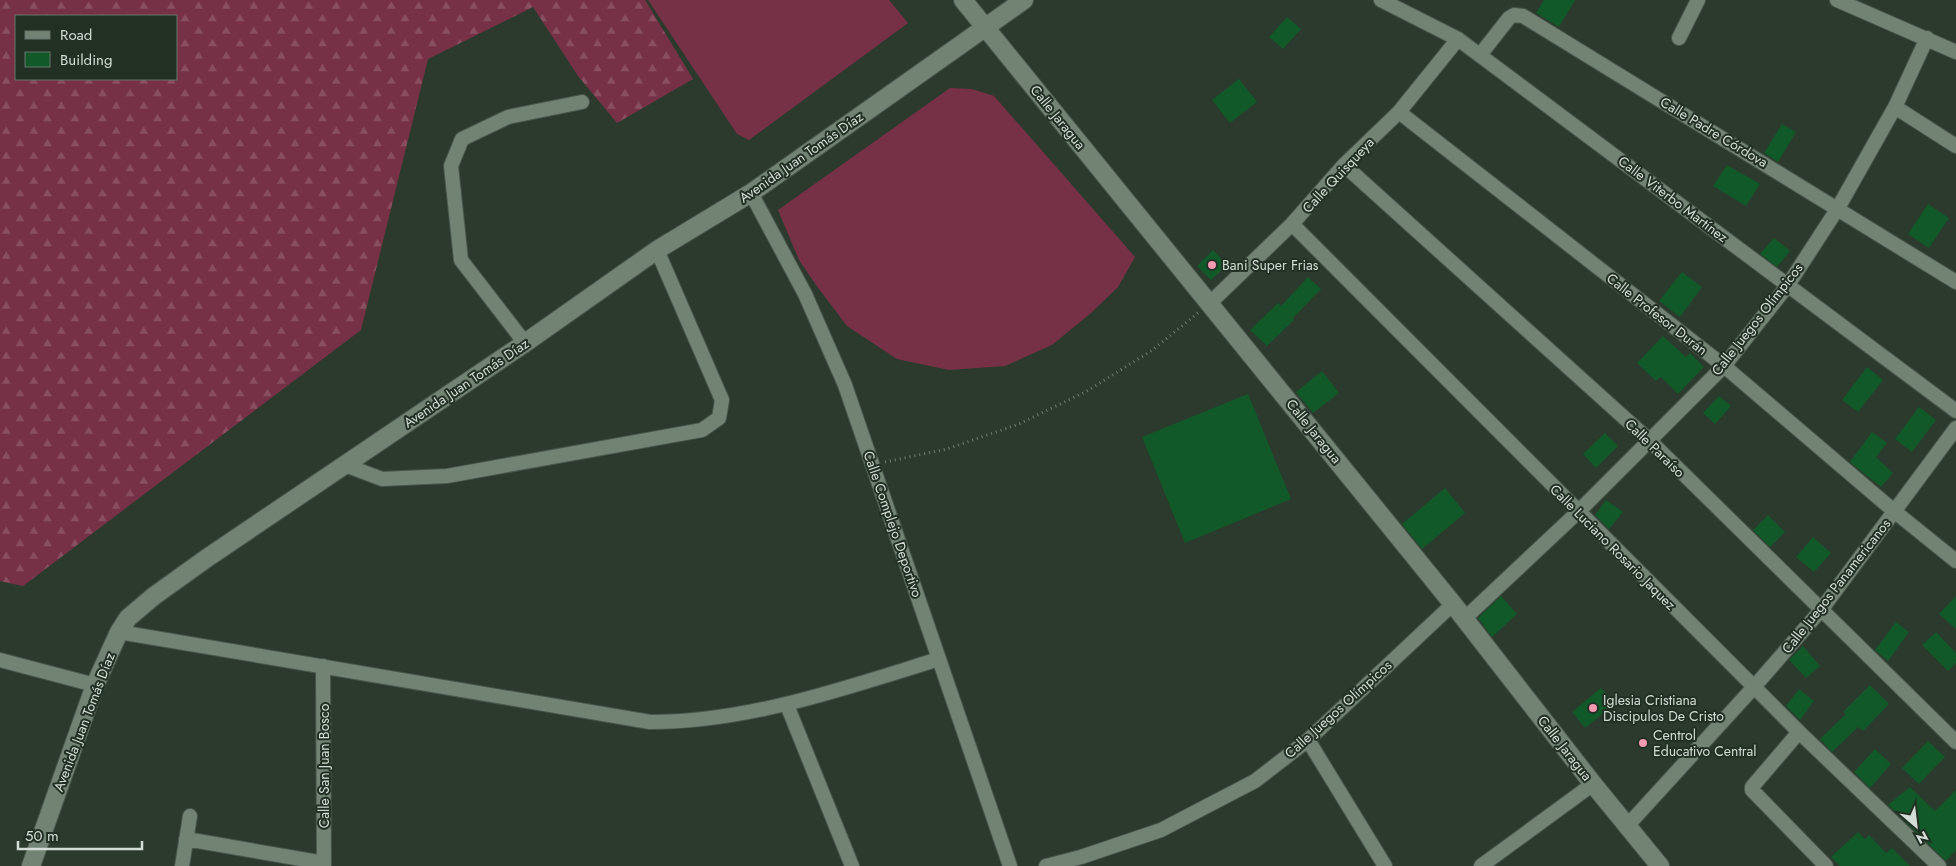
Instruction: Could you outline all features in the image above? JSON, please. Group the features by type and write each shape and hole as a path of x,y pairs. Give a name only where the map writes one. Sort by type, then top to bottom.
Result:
{"street":[{"name":"Calle Jaragua","path":"963,0 1453,604 1593,784 1660,866"},
{"name":"Avenida Juan Tomás Díaz","path":"31,866 95,685 119,632 128,618 154,596 207,558 525,343 658,250 751,193 1024,0"},
{"name":"Calle Viterbo Martínez","path":"1382,0 1458,39 1956,411"},
{"path":"1679,38 1698,0"},
{"path":"1837,0 1956,52"},
{"name":"Calle Padre Córdova","path":"1480,55 1509,18 1514,15 1523,16 1956,282"},
{"name":"Calle Juegos Olímpicos","path":"1464,618 1578,512 1724,366 1788,285 1838,208 1896,107 1927,38"},
{"name":"Calle Quisqueya","path":"1210,303 1292,224 1344,165 1399,112 1458,39"},
{"path":"525,343 461,260 451,166 462,139 508,117 582,102"},
{"path":"1896,107 1956,146"},
{"name":"Calle Profesor Durán","path":"1399,112 1724,366 1894,511 1956,561"},
{"name":"Calle Paraíso","path":"1344,165 1650,441 1956,742"},
{"name":"Calle Complejo Deportivo","path":"751,193 805,294 846,385 1010,866"},
{"name":"Calle Luciano Rosario Jaquez","path":"1292,224 1799,732 1940,866"},
{"path":"345,465 382,479 447,476 702,430 719,418 722,400 658,250"},
{"name":"Calle Juegos Panamericanos","path":"1628,825 1754,687 1821,610 1956,428"},
{"name":"Calle Juegos Olímpicos","path":"1046,866 1082,862 1161,830 1255,781 1308,740 1453,604"},
{"path":"119,632 650,722 685,722 787,705 939,659"},
{"path":"0,660 95,685"},
{"name":"Calle San Juan Bosco","path":"323,666 324,864"},
{"path":"787,705 852,866"},
{"path":"1799,732 1752,787 1752,790 1826,866"},
{"path":"1308,740 1385,866"},
{"path":"1481,866 1593,784"},
{"path":"182,866 190,816"},
{"path":"186,840 324,864"}],"path":[{"path":"873,465 947,449 1028,420 1087,391 1151,351 1210,303"}],"green space":[{"path":"0,0 645,0 693,79 617,123 578,76 533,7 428,59 361,330 23,586 0,581"},
{"path":"648,0 889,0 908,23 749,140 737,134"},
{"path":"950,88 972,89 994,96 1135,257 1118,287 1091,313 1052,345 1005,366 949,370 897,359 847,326 799,260 778,210"}],"building":[{"path":"1544,0 1575,0 1559,27 1536,13"},
{"path":"1287,17 1301,29 1283,49 1269,37"},
{"path":"1239,79 1257,102 1230,123 1212,100"},
{"path":"1782,124 1796,132 1778,162 1764,153"},
{"path":"1727,165 1760,184 1746,206 1713,186"},
{"path":"1928,204 1949,218 1929,248 1908,234"},
{"path":"1774,238 1790,251 1777,267 1760,254"},
{"name":"Bani Super Frias","path":"1213,250 1227,265 1211,280 1197,266"},
{"path":"1682,272 1702,287 1680,317 1659,301"},
{"path":"1308,277 1321,289 1293,318 1294,320 1267,346 1250,330 1278,303 1281,306"},
{"path":"1663,336 1686,357 1690,353 1704,367 1678,394 1661,377 1656,381 1637,363"},
{"path":"1867,367 1883,380 1858,412 1842,400"},
{"path":"1322,371 1339,393 1313,413 1296,392"},
{"path":"1248,394 1291,499 1185,543 1142,437"},
{"path":"1719,396 1731,406 1715,424 1703,413"},
{"path":"1919,407 1936,420 1912,452 1895,439"},
{"path":"1872,432 1887,443 1876,457 1893,473 1881,487 1850,462"},
{"path":"1605,433 1618,446 1596,468 1583,454"},
{"path":"1445,488 1465,513 1422,549 1402,524"},
{"path":"1606,500 1623,512 1609,529 1595,515"},
{"path":"1768,515 1785,532 1770,547 1753,530"},
{"path":"1813,537 1831,553 1814,572 1796,557"},
{"path":"1501,596 1517,614 1492,637 1478,618"},
{"path":"1956,596 1956,629 1939,614"},
{"path":"1896,622 1909,632 1888,661 1875,650"},
{"path":"1936,632 1956,653 1956,663 1948,671 1922,645"},
{"path":"1803,646 1820,666 1806,678 1789,660"},
{"path":"1870,685 1889,704 1863,731 1858,727 1832,752 1820,739 1846,714 1843,712"},
{"name":"Iglesia Cristiana Discipulos De Cristo","path":"1601,688 1615,704 1585,728 1572,712"},
{"path":"1799,689 1814,701 1800,720 1786,706"},
{"path":"1928,741 1945,757 1919,784 1902,768"},
{"path":"1875,749 1891,764 1870,788 1854,772"},
{"path":"1910,787 1935,811 1956,790 1956,850 1946,861 1888,805"},
{"path":"1858,832 1865,839 1869,835 1886,853 1892,848 1910,866 1840,866 1831,857"}],"place":[{"name":"Bani Super Frias","path":"1212,265"},
{"name":"Iglesia Cristiana Discipulos De Cristo","path":"1593,708"},
{"name":"Centrol Educativo Central","path":"1643,743"}]}
